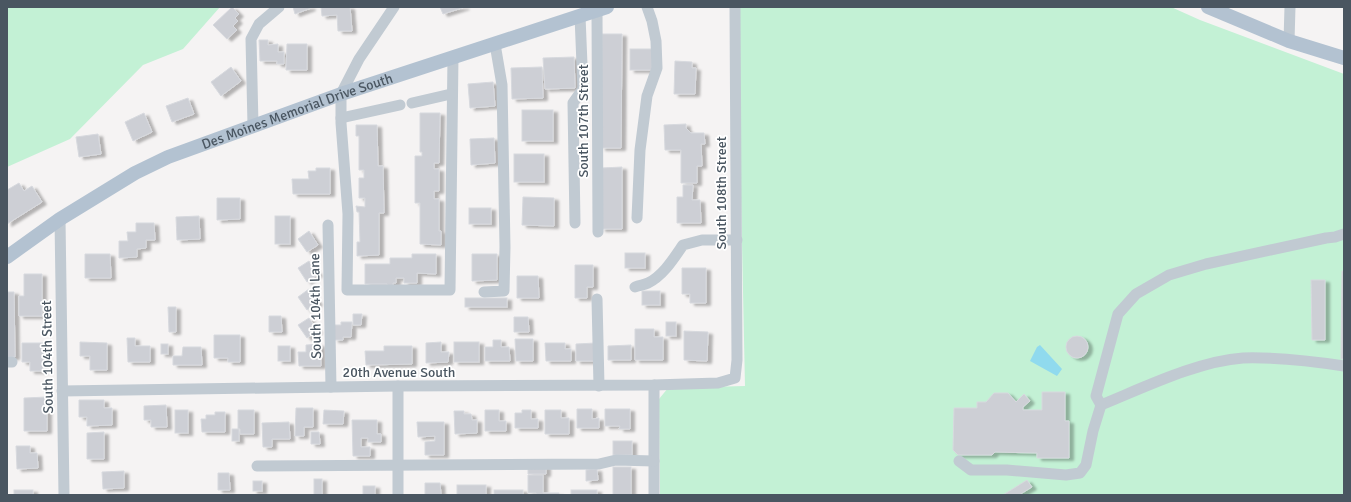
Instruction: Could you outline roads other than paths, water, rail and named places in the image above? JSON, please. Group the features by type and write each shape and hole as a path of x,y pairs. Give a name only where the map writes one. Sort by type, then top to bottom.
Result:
{"main road":[{"path":"1208,7 1289,41 1344,58"},
{"name":"Des Moines Memorial Drive South","path":"7,257 60,219 135,173 168,157 341,94 602,9"}],"street":[{"path":"253,125 251,40 259,24 280,7"},
{"path":"394,7 359,59 341,94 341,118 348,214 347,290 450,290 452,193 451,94 453,57"},
{"path":"637,218 640,150 647,96 657,68 656,42 648,7"},
{"name":"South 108th Street","path":"735,7 737,240 737,360 735,378"},
{"path":"1289,41 1290,7"},
{"name":"South 107th Street","path":"598,232 602,9"},
{"path":"575,223 573,103 583,89 580,16"},
{"path":"484,292 504,291 505,246 502,85 495,44"},
{"path":"412,103 451,94"},
{"path":"341,118 400,105"},
{"name":"South 104th Street","path":"60,219 64,495"},
{"name":"South 104th Lane","path":"328,225 331,387"},
{"path":"959,461 966,468 971,470 1007,470 1066,475 1080,473 1086,465 1093,431 1101,405 1096,396 1118,314 1136,294 1168,275 1206,264 1344,234"},
{"path":"636,286 648,283 658,277 683,245 702,240 737,240"},
{"path":"597,298 599,386"},
{"path":"1101,405 1172,377 1208,365 1242,358 1279,358 1344,366"},
{"name":"20th Avenue South","path":"62,391 398,386 654,386 718,383 735,378"},
{"path":"398,386 398,495"},
{"path":"654,386 654,495"},
{"path":"257,466 599,464 616,460 654,461"}],"water":[{"path":"1040,345 1062,369 1057,376 1030,361 1037,347"}]}
